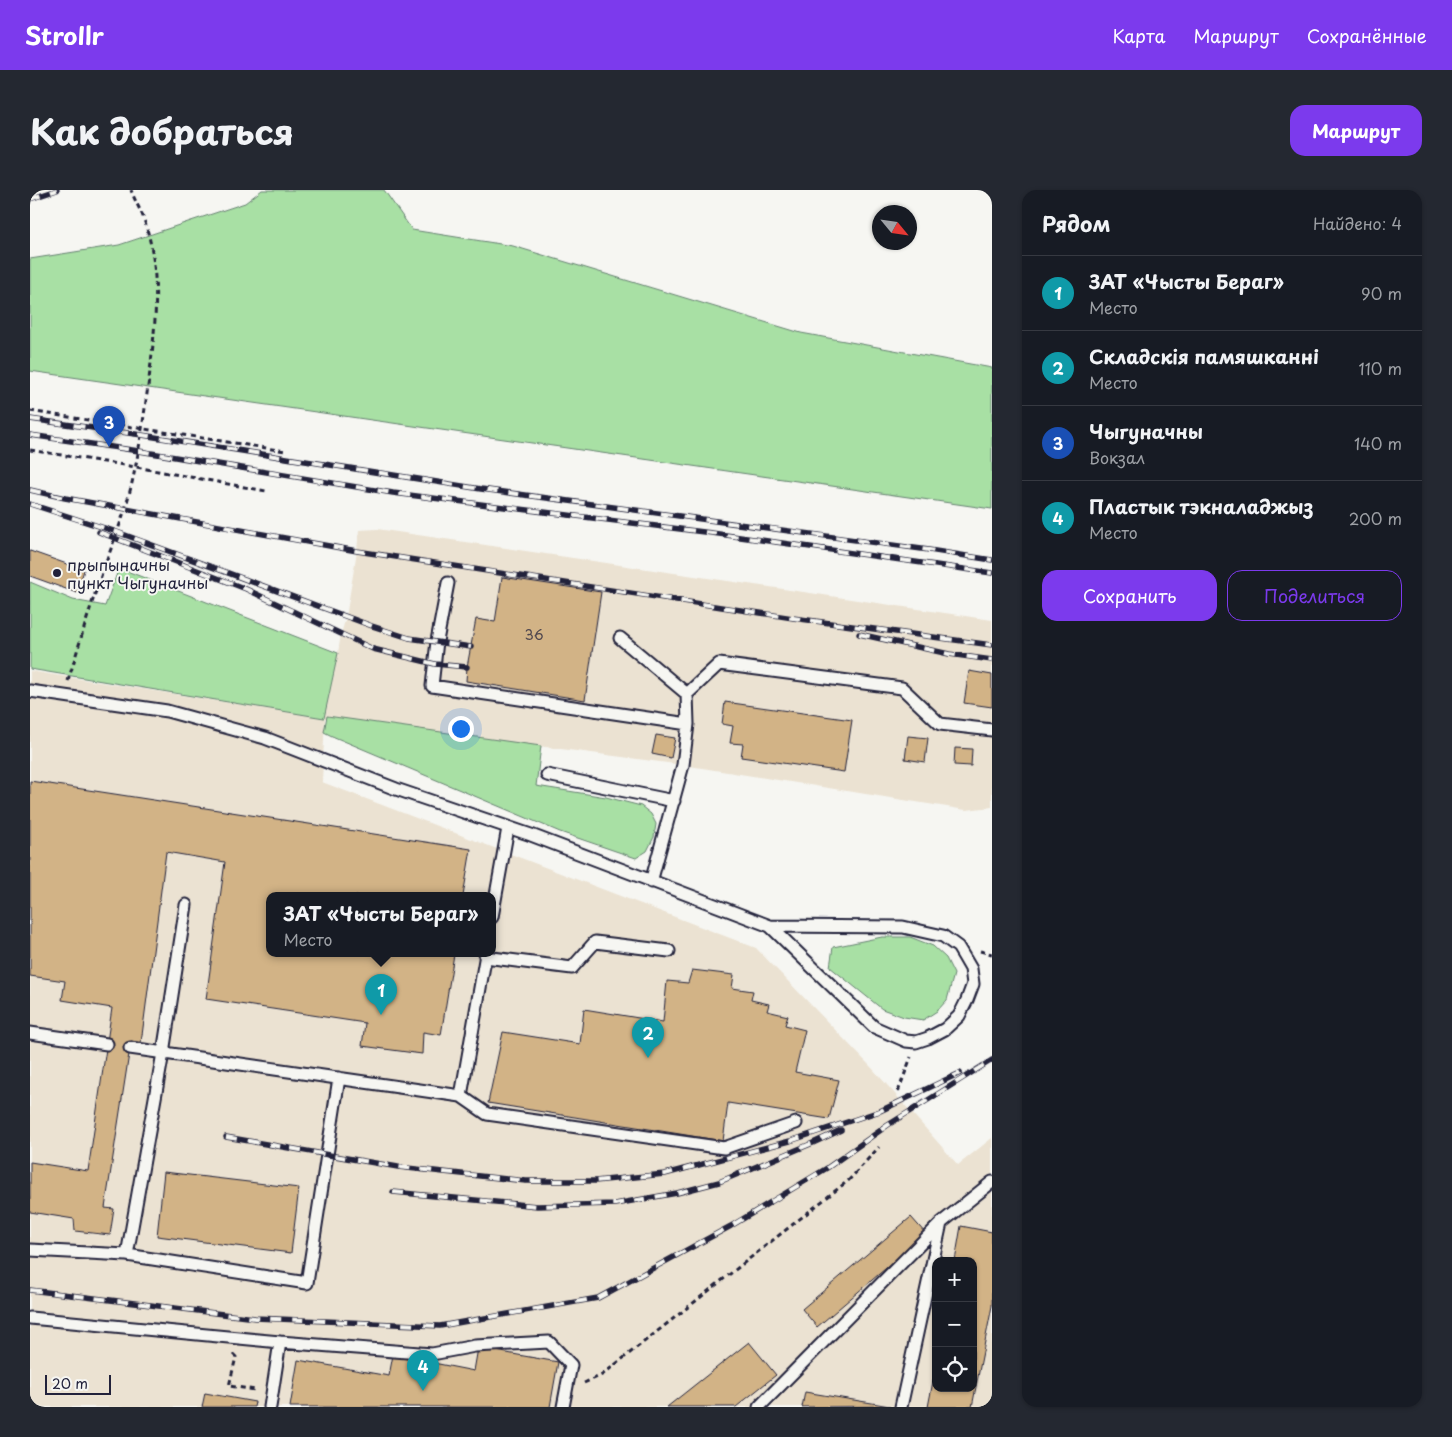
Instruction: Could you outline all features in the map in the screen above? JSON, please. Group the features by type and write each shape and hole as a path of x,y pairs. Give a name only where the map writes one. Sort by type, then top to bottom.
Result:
{"lane":[{"path":"448,583 437,641 432,686 688,724"},
{"path":"620,638 687,694 688,724 683,765 651,882"},
{"path":"687,694 720,664 902,688 940,724 992,730"},
{"path":"30,691 167,711 266,738 396,789 508,828 770,926 903,927 944,936 958,947 971,969 973,984 959,1016 946,1029 916,1042 906,1041 874,1027 770,926"},
{"path":"546,775 674,801"},
{"path":"496,895 508,828"},
{"path":"127,1255 163,1052 186,905"},
{"path":"496,957 572,968 595,942 668,951"},
{"path":"461,1096 485,957"},
{"path":"30,1033 107,1044"},
{"path":"130,1048 461,1096 487,1114 724,1148 796,1123"},
{"path":"30,1250 127,1255 307,1284 340,1078"},
{"path":"759,1407 940,1223 992,1182"},
{"path":"900,1407 940,1223"},
{"path":"30,1318 280,1342 432,1354 476,1346 549,1342 571,1365 563,1407"},
{"path":"270,1407 280,1342"}],"path":[{"path":"63,696 105,565 116,540 126,508 136,467 142,429 154,333 156,291 152,250 142,214 131,190"},
{"path":"30,411 285,451"},
{"path":"30,450 266,491"},
{"path":"898,1092 916,1042"},
{"path":"566,1390 602,1375 849,1180 879,1147"},
{"path":"230,1351 236,1357 229,1386 257,1390 261,1396"}],"shaded area":[{"path":"377,529 992,620 992,807 966,810 683,765 325,718 322,782 756,948 872,1068 958,1165 992,1138 992,1407 30,1407 30,671 324,718 346,617 359,530"}],"green space":[{"path":"262,190 384,190 412,230 513,246 801,333 992,368 992,509 30,371 30,259 119,245 245,203"},
{"path":"119,568 338,653 324,718 30,669 30,582 73,600 105,606"},
{"path":"327,716 541,746 536,786 606,797 641,806 651,814 656,824 654,837 647,851 636,858 560,832 332,736 324,732"},
{"path":"882,937 910,937 933,946 946,958 954,974 947,1000 937,1011 923,1020 904,1017 882,1009 830,967 833,947"}],"building":[{"name":"прыпыначны пункт Чыгуначны","path":"30,551 84,570 77,593 30,576"},
{"path":"502,577 601,592 585,700 466,681 476,619 495,622"},
{"path":"969,671 992,675 992,707 964,703"},
{"path":"725,702 852,720 844,772 741,757 743,744 730,743 733,726 722,724"},
{"path":"656,735 675,738 671,758 652,754"},
{"path":"908,736 928,738 925,762 905,759"},
{"path":"955,748 972,749 971,766 954,765"},
{"path":"30,781 471,849 464,892 266,892 266,957 454,957 441,1035 423,1032 422,1054 362,1046 365,1023 206,999 225,862 166,852 141,1043 131,1041 105,1208 114,1209 110,1235 75,1231 74,1219 30,1212 30,1162 88,1171 112,1008 62,1000 65,981 30,976"},
{"path":"692,970 734,975 732,988 753,991 751,1000 769,1004 767,1011 788,1016 785,1025 805,1030 795,1072 839,1080 829,1119 728,1103 723,1141 488,1103 503,1032 580,1044 584,1009 663,1022 667,981 688,983"},
{"path":"164,1172 299,1188 291,1253 157,1236"},
{"path":"911,1217 926,1234 817,1327 802,1309"},
{"path":"961,1226 992,1232 992,1306 977,1382 977,1257 956,1257"},
{"path":"749,1342 776,1375 736,1407 667,1407"},
{"path":"478,1348 558,1362 550,1407 290,1407 298,1360 389,1376 393,1355 474,1371"},
{"path":"932,1386 932,1392 975,1392 972,1407 928,1407"},
{"path":"805,1392 890,1406 802,1407"},
{"path":"205,1393 255,1402 254,1407 202,1407"}],"railway":[{"path":"30,199 57,190"},
{"path":"30,419 481,489 992,560"},
{"path":"30,435 393,493 712,533 992,573"},
{"path":"30,490 357,551 793,618 992,645"},
{"path":"30,504 117,532 409,638 471,647"},
{"path":"99,532 246,589 373,649 435,664 467,667"},
{"path":"859,634 949,654 992,660"},
{"path":"30,1290 255,1318 440,1326 598,1298 731,1226 827,1168 888,1125 992,1060"},
{"path":"226,1137 398,1167 526,1181 595,1181 665,1174 790,1141 880,1111 960,1073"},
{"path":"393,1192 537,1206 615,1204 677,1193 719,1182 841,1130"}],"place":[{"name":"Чыгуначны","path":"109,447"},
{"name":"прыпыначны пункт Чыгуначны","path":"57,573"},
{"name":"ЗАТ «Чысты Бераг»","path":"381,1015"},
{"name":"Складскія памяшканні","path":"648,1058"},
{"name":"Пластык тэкналаджыз","path":"423,1391"}]}
